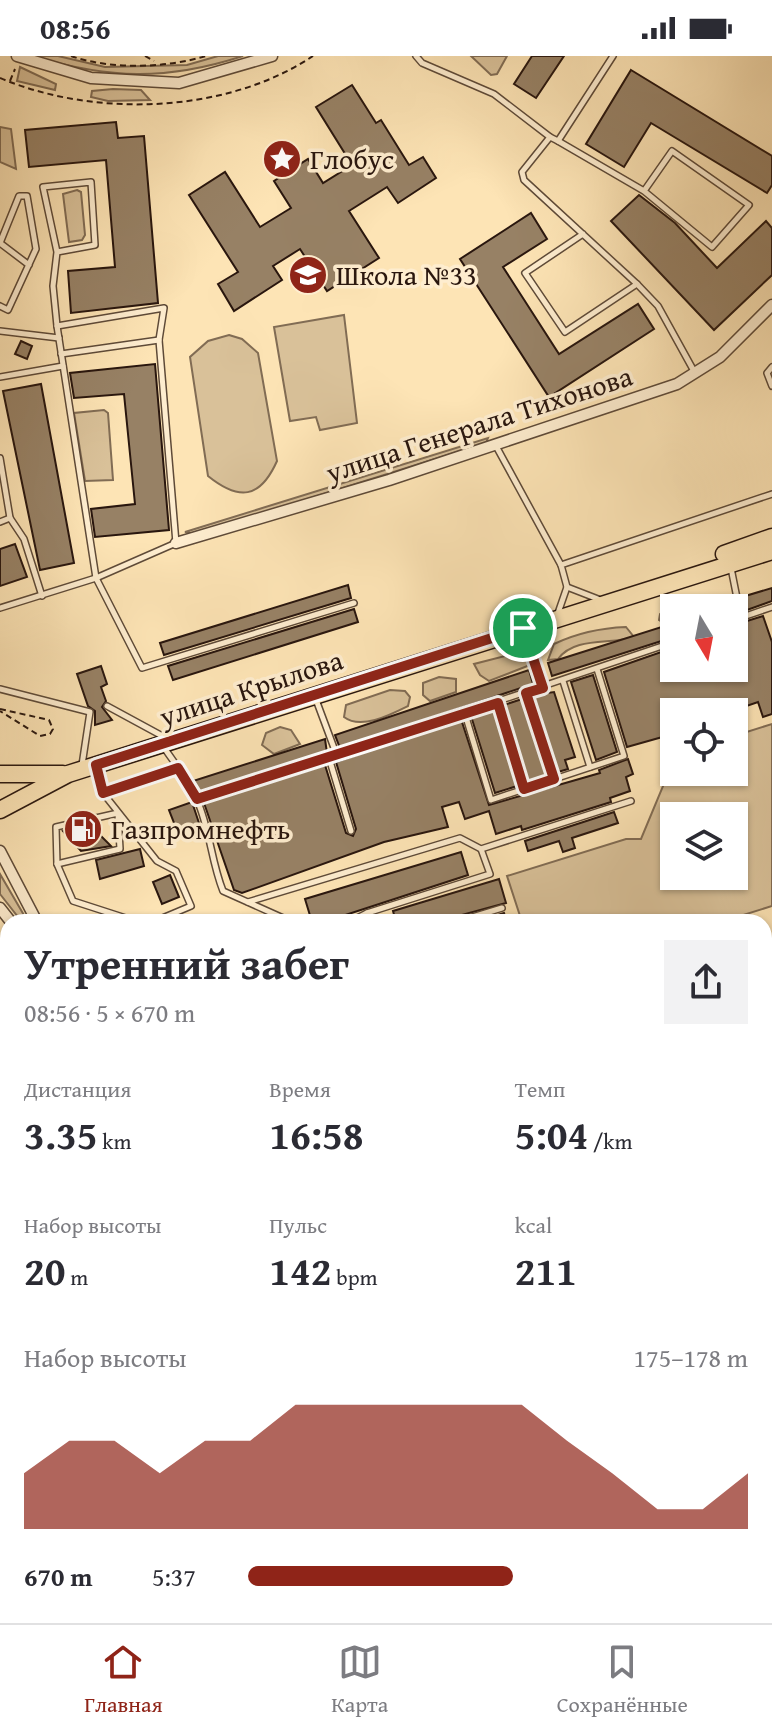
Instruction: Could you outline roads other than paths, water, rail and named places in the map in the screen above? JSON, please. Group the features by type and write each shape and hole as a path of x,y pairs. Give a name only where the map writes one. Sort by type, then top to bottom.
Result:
{"main road":[{"path":"523,628 772,537"},
{"path":"523,628 772,551"},
{"name":"улица Крылова","path":"0,810 82,769 523,628"},
{"path":"0,774 82,769"}],"street":[{"path":"19,56 91,78 179,83 272,56"},
{"name":"улица Генерала Тихонова","path":"176,543 496,445 677,384 720,357 772,305"},
{"path":"0,851 33,914"}],"lane":[{"path":"416,56 422,63 494,94 550,137 644,191 712,247 749,205 672,151 644,191"},
{"path":"558,141 613,56"},
{"path":"550,137 522,172 524,180 658,306 696,374"},
{"path":"57,252 95,245 91,182 43,187 57,252 53,286 57,326 96,578 142,668 354,603"},
{"path":"0,306 8,310 29,265 36,249 27,196 19,196 0,243 29,265"},
{"path":"583,234 525,273 565,332 637,284"},
{"path":"0,608 96,578 176,543 159,340 164,308 57,326"},
{"path":"0,331 59,338"},
{"path":"61,354 159,340"},
{"path":"0,377 63,366"},
{"path":"772,367 767,373 772,386"},
{"path":"496,445 561,565 567,587 558,614"},
{"path":"0,458 10,518 24,539 42,596"},
{"path":"561,565 772,494"},
{"path":"0,522 10,518"},
{"path":"730,562 736,594"},
{"path":"567,587 598,599"},
{"path":"748,615 772,607"},
{"path":"523,628 543,688"},
{"path":"197,799 465,714 660,647"},
{"path":"465,714 491,800 624,756 597,669"},
{"path":"563,681 590,767"},
{"path":"0,689 90,712 82,769 157,861 176,871 191,906 172,914"},
{"path":"526,693 554,779"},
{"path":"314,695 337,756"},
{"path":"498,703 524,789"},
{"path":"107,706 166,742 197,799 207,829 212,863 223,891 274,914"},
{"path":"329,758 351,831"},
{"path":"103,793 178,768"},
{"path":"481,849 631,801"},
{"path":"57,864 120,849 118,813"},
{"path":"113,914 73,901 57,864 56,827 118,813"},
{"path":"248,902 460,838 481,849 490,874 367,913"},
{"path":"482,914 502,908"}],"place":[{"name":"Глобус","path":"282,159"},
{"name":"Школа №33","path":"308,275"},
{"name":"Газпромнефть","path":"83,829"}]}
